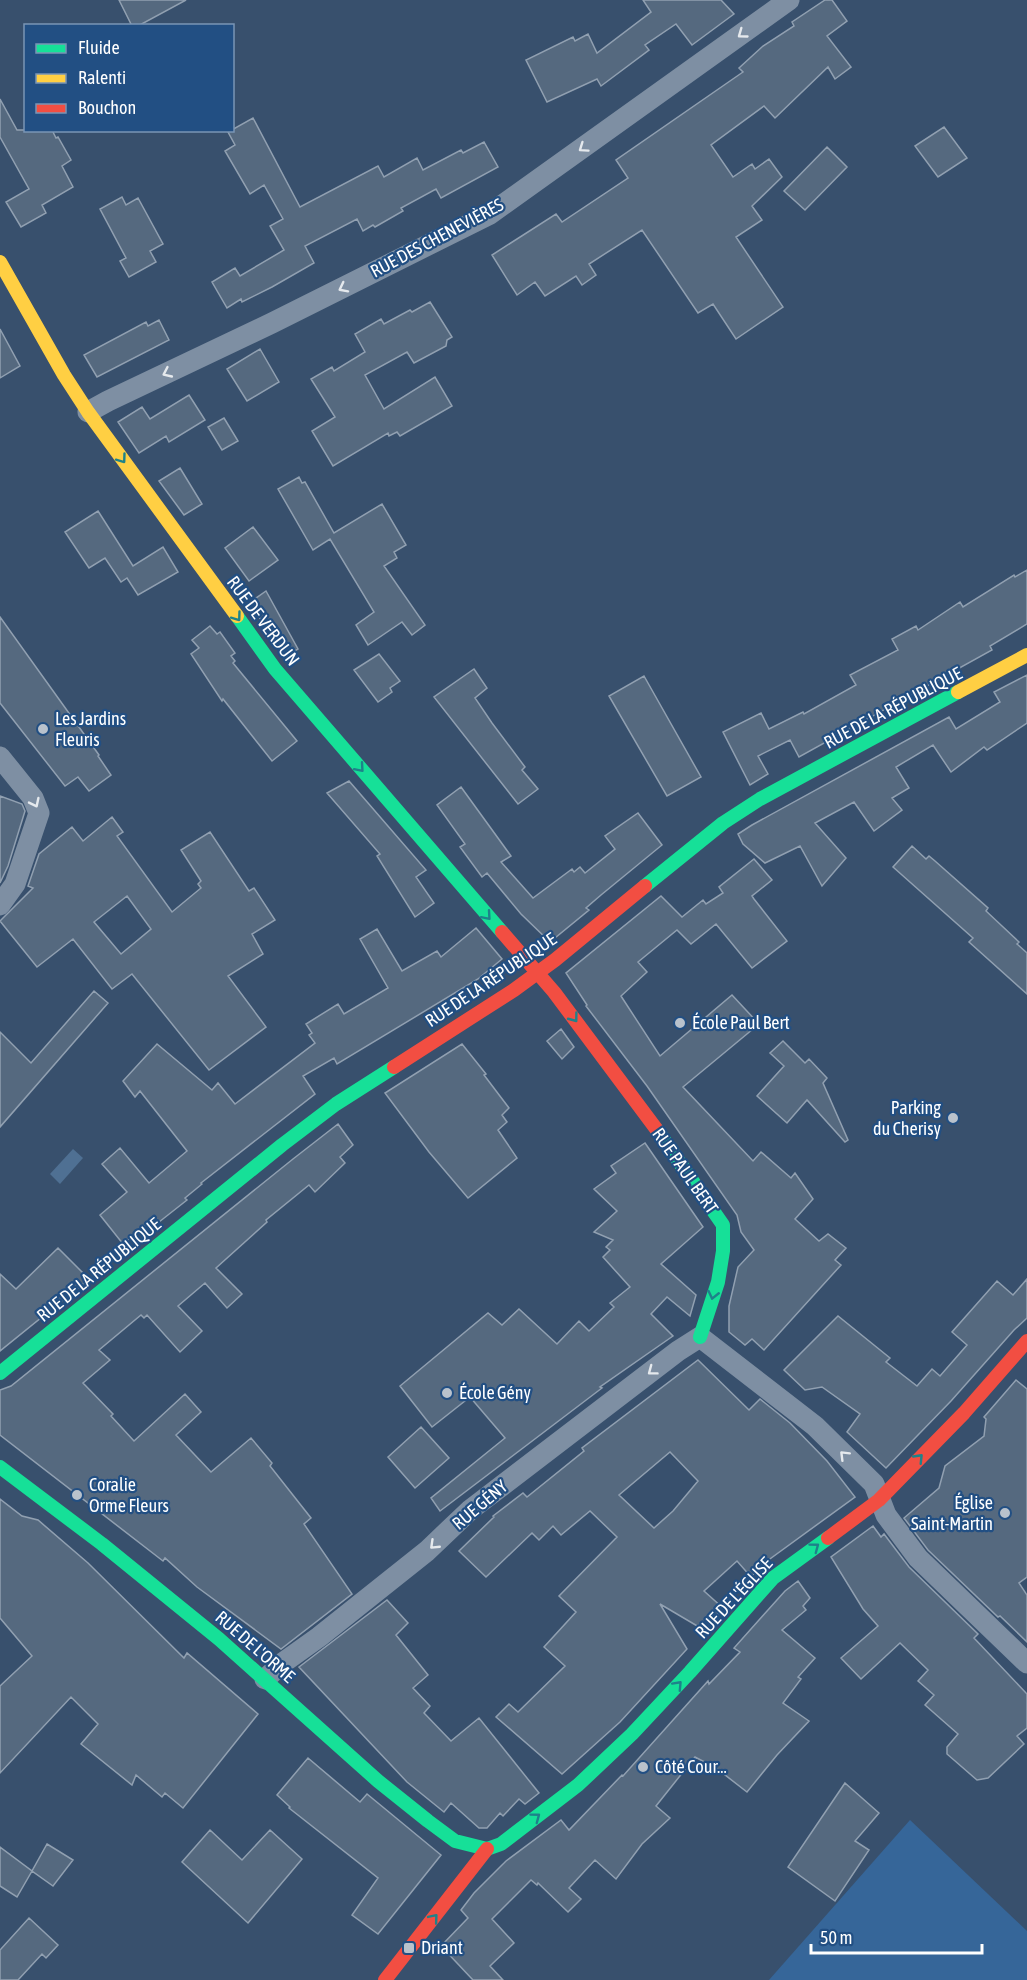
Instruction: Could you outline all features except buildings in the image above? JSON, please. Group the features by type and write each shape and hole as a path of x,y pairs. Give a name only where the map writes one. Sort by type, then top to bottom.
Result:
{"main road":[{"name":"RUE DE VERDUN","path":"0,262 64,375 88,412 275,669 537,973"},
{"name":"RUE DE LA RÉPUBLIQUE","path":"0,1373 336,1104 514,990 723,824 760,800 1027,655"},
{"name":"RUE PAUL BERT","path":"537,973 633,1096 723,1226 725,1238 723,1252 706,1322 700,1337"},
{"name":"RUE DE L'ÉGLISE","path":"487,1849 501,1844 579,1785 632,1734 773,1578 879,1500 964,1413 1027,1341"},
{"name":"RUE DE L'ORME","path":"0,1467 102,1544 265,1679 378,1781 428,1821 455,1841 487,1849"},
{"path":"385,1980 487,1849"}],"street":[{"name":"RUE DES CHENEVIÈRES","path":"88,412 490,214 789,0"},
{"path":"0,757 33,798 39,813 15,884 0,905"},
{"path":"700,1337 815,1426 874,1484 886,1515 918,1558 1027,1663"},
{"name":"RUE GÉNY","path":"265,1679 427,1551 470,1510 678,1351 700,1337"}],"shaded area":[{"path":"73,1149 83,1158 60,1184 50,1174"},
{"path":"910,1820 1027,1931 1027,1980 769,1980"}],"traffic: fast":[{"path":"237,616 275,669 502,932"},
{"path":"645,886 723,823 760,799 958,692"},
{"path":"0,1373 282,1145 336,1104 394,1067"},
{"path":"657,1130 723,1225 723,1251 718,1282 700,1337"},
{"path":"0,1467 102,1544 219,1639 378,1781 428,1821 455,1841 487,1849"},
{"path":"487,1849 501,1844 578,1785 632,1734 773,1578 828,1538"}],"traffic: slow":[{"path":"0,262 64,375 88,412 237,616"},
{"path":"958,692 1027,655"}],"traffic: jam":[{"path":"394,1067 514,990 555,960 645,886"},
{"path":"502,932 554,992 657,1130"},
{"path":"828,1538 879,1500 964,1413 1027,1341"},
{"path":"385,1980 487,1849"}],"place":[{"name":"Les Jardins Fleuris","path":"43,729"},
{"name":"École Paul Bert","path":"680,1023"},
{"name":"Parking du Cherisy","path":"953,1118"},
{"name":"École Gény","path":"447,1393"},
{"name":"Coralie Orme Fleurs","path":"77,1495"},
{"name":"Église Saint-Martin","path":"1005,1513"},
{"name":"Côté Cour...","path":"643,1767"},
{"name":"Driant","path":"409,1948"}]}
